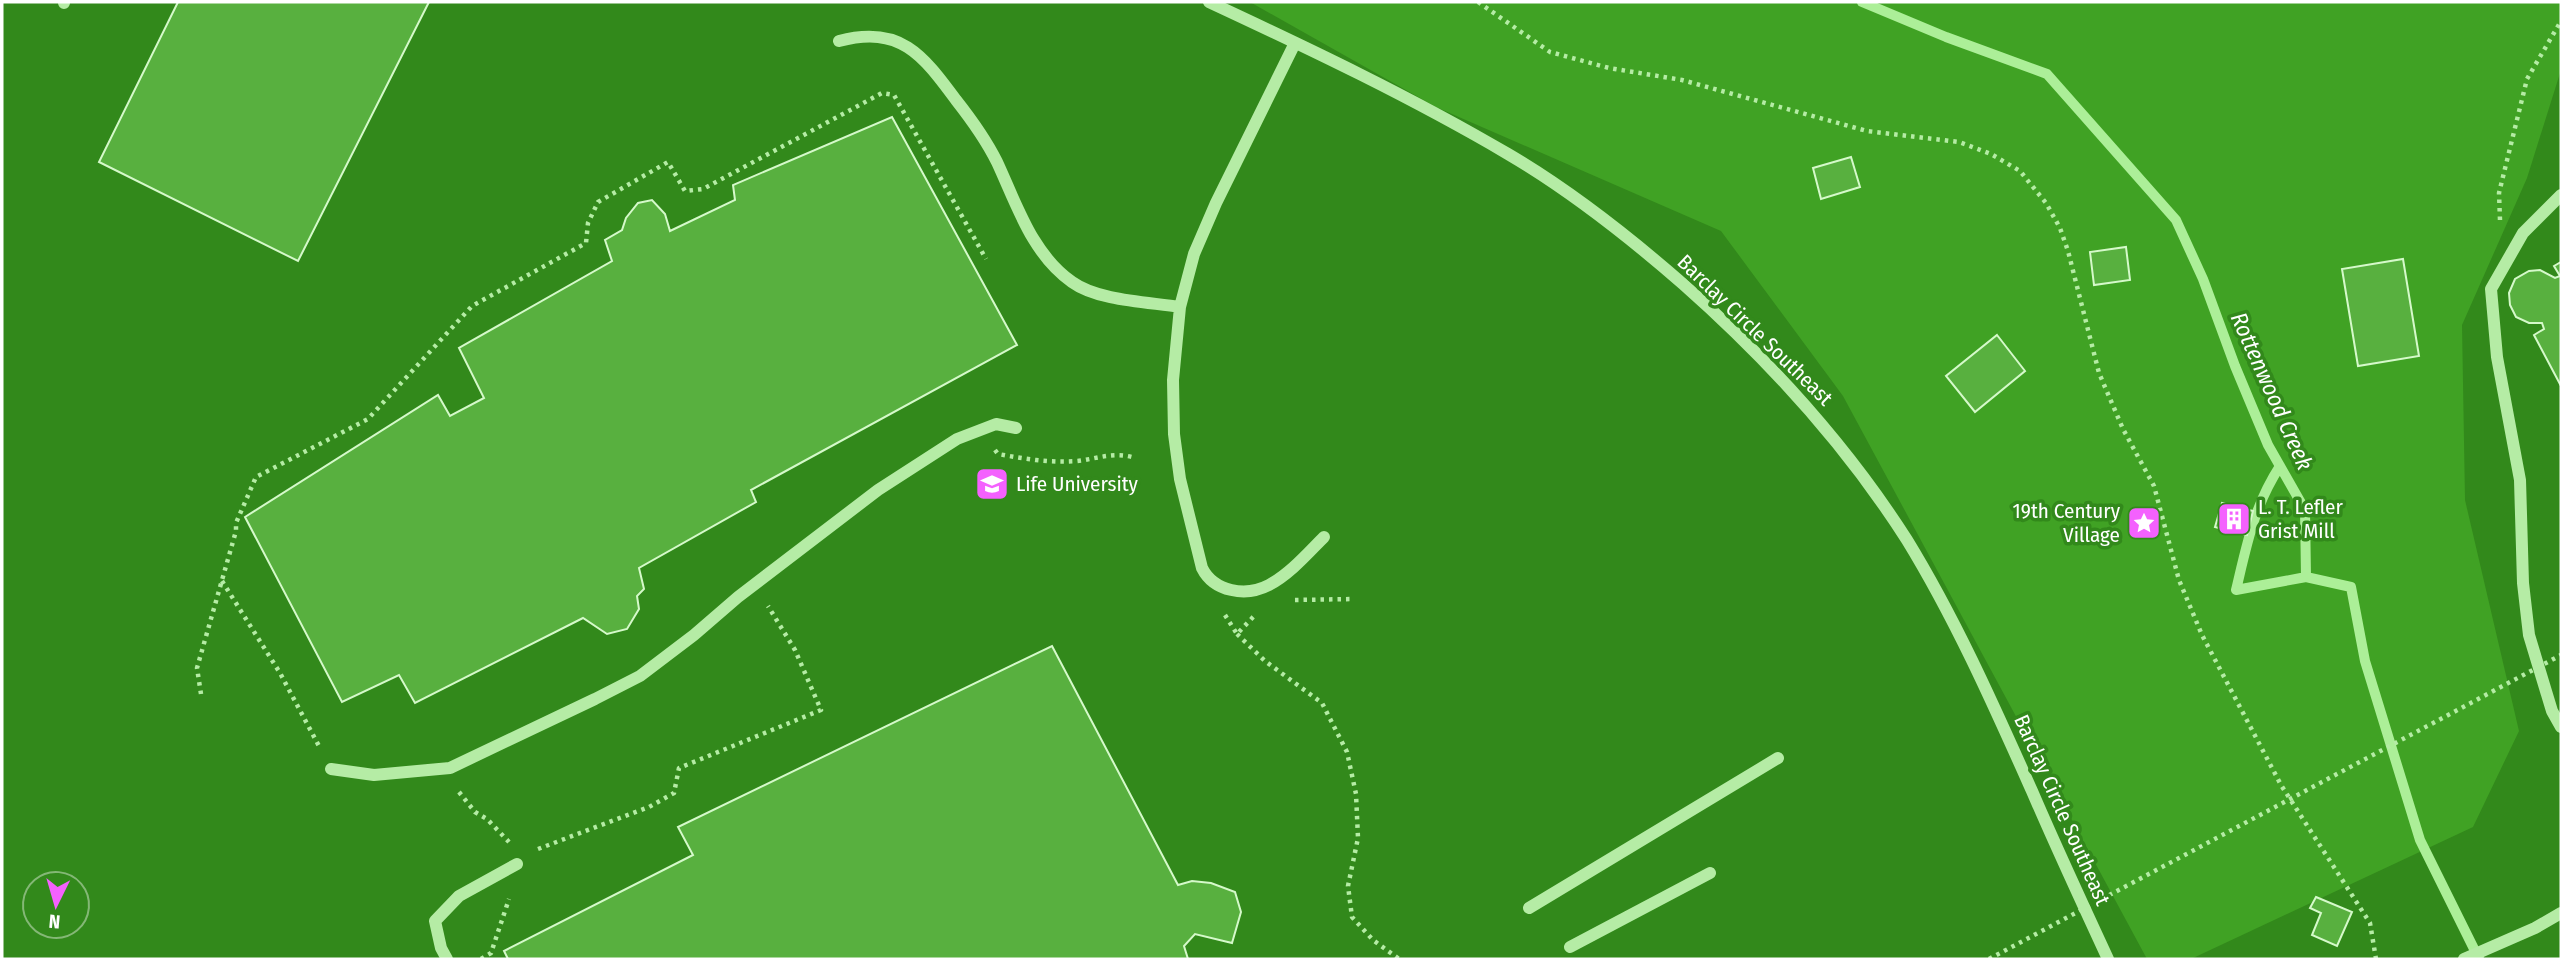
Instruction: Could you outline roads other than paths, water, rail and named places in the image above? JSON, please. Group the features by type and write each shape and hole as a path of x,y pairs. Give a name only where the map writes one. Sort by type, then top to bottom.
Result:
{"street":[{"name":"Barclay Circle Southeast","path":"1209,2 1433,112 1509,154 1591,209 1630,239 1725,321 1779,374 1815,414 1866,479 1942,601 1995,709 2108,959"},
{"path":"839,41 871,35 908,46 923,58 968,115 996,159 1019,213 1044,256 1057,271 1091,293 1180,307"},
{"path":"1295,43 1194,254 1180,307 1173,380 1174,434 1180,479 1202,568 1206,577 1214,584 1241,591 1269,585 1324,537"},
{"path":"2561,195 2523,233 2491,289 2497,357 2520,480 2523,583 2529,635 2553,711 2561,727"},
{"path":"331,769 374,775 450,768 640,676 878,490 957,439 996,424 1016,428"},
{"path":"1529,908 1778,758"},
{"path":"447,959 441,948 435,921 459,896 520,861"},
{"path":"1570,947 1710,873"},
{"path":"2464,959 2535,928 2561,913"}],"waterway":[{"name":"Rottenwood Creek","path":"1862,2 1946,37 2047,74 2176,220 2203,279 2268,445 2305,510 2306,577 2351,587 2365,661 2420,840 2479,959"},
{"path":"2280,466 2258,511 2236,590 2306,577"}],"place":[{"name":"Life University","path":"992,484"},
{"name":"L. T. Lefler Grist Mill","path":"2234,519"},
{"name":"19th Century Village","path":"2144,523"}]}
